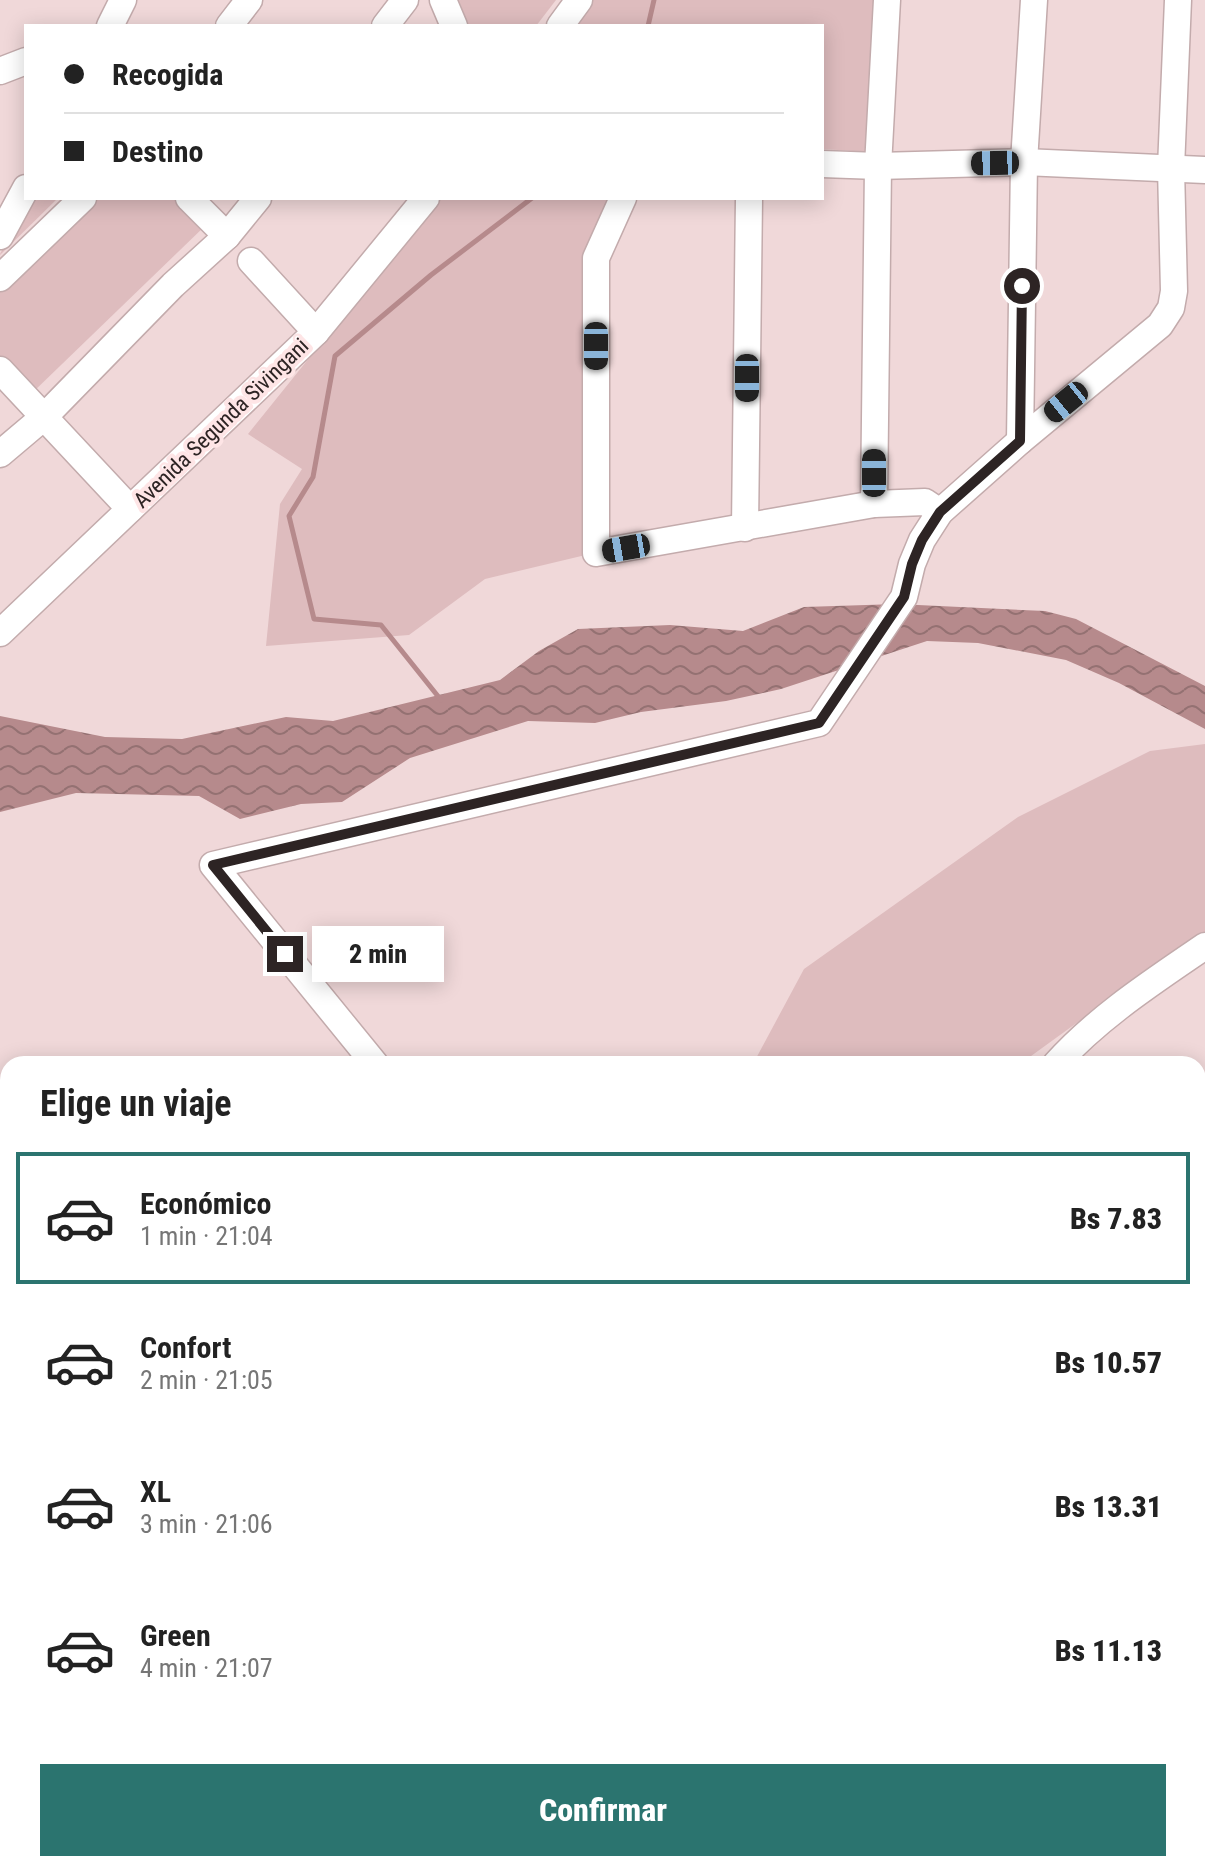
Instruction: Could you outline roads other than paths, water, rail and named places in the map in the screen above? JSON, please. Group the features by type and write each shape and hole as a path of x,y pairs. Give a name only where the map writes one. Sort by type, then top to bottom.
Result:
{"street":[{"path":"111,24 123,0"},
{"path":"231,24 249,0"},
{"path":"387,24 405,0"},
{"path":"443,0 453,24"},
{"path":"561,24 579,0"},
{"path":"874,504 878,166 887,0"},
{"path":"1020,441 1024,162 1034,0"},
{"path":"368,1056 213,865 819,723 904,597 922,540 940,512 1160,325 1171,308 1174,291 1171,168 1178,0"},
{"path":"0,71 24,62"},
{"path":"824,164 878,166 1024,162 1205,170"},
{"path":"0,236 24,192"},
{"path":"0,278 81,200"},
{"path":"191,200 227,236"},
{"path":"0,454 45,416 173,285 227,236 256,200"},
{"name":"Avenida Segunda Sivingani","path":"0,633 316,332 424,200"},
{"path":"622,200 596,258 596,553 874,504 925,502 940,512"},
{"path":"745,528 749,200"},
{"path":"251,261 316,332"},
{"path":"0,370 130,509"},
{"path":"1063,1056 1107,1018 1205,946"}],"water":[{"path":"897,604 1045,611 1076,619 1205,686 1205,729 1119,683 1066,660 978,643 927,641 781,689 726,701 641,712 595,723 528,721 410,758 342,802 301,804 240,819 199,796 76,793 0,812 0,716 105,737 182,739 286,717 333,721 500,680 539,651 578,629 670,625 743,631 804,607"}],"waterway":[{"path":"648,24 654,0"},
{"path":"441,700 381,625 314,619 289,516 313,477 335,356 431,275 529,200"}]}
